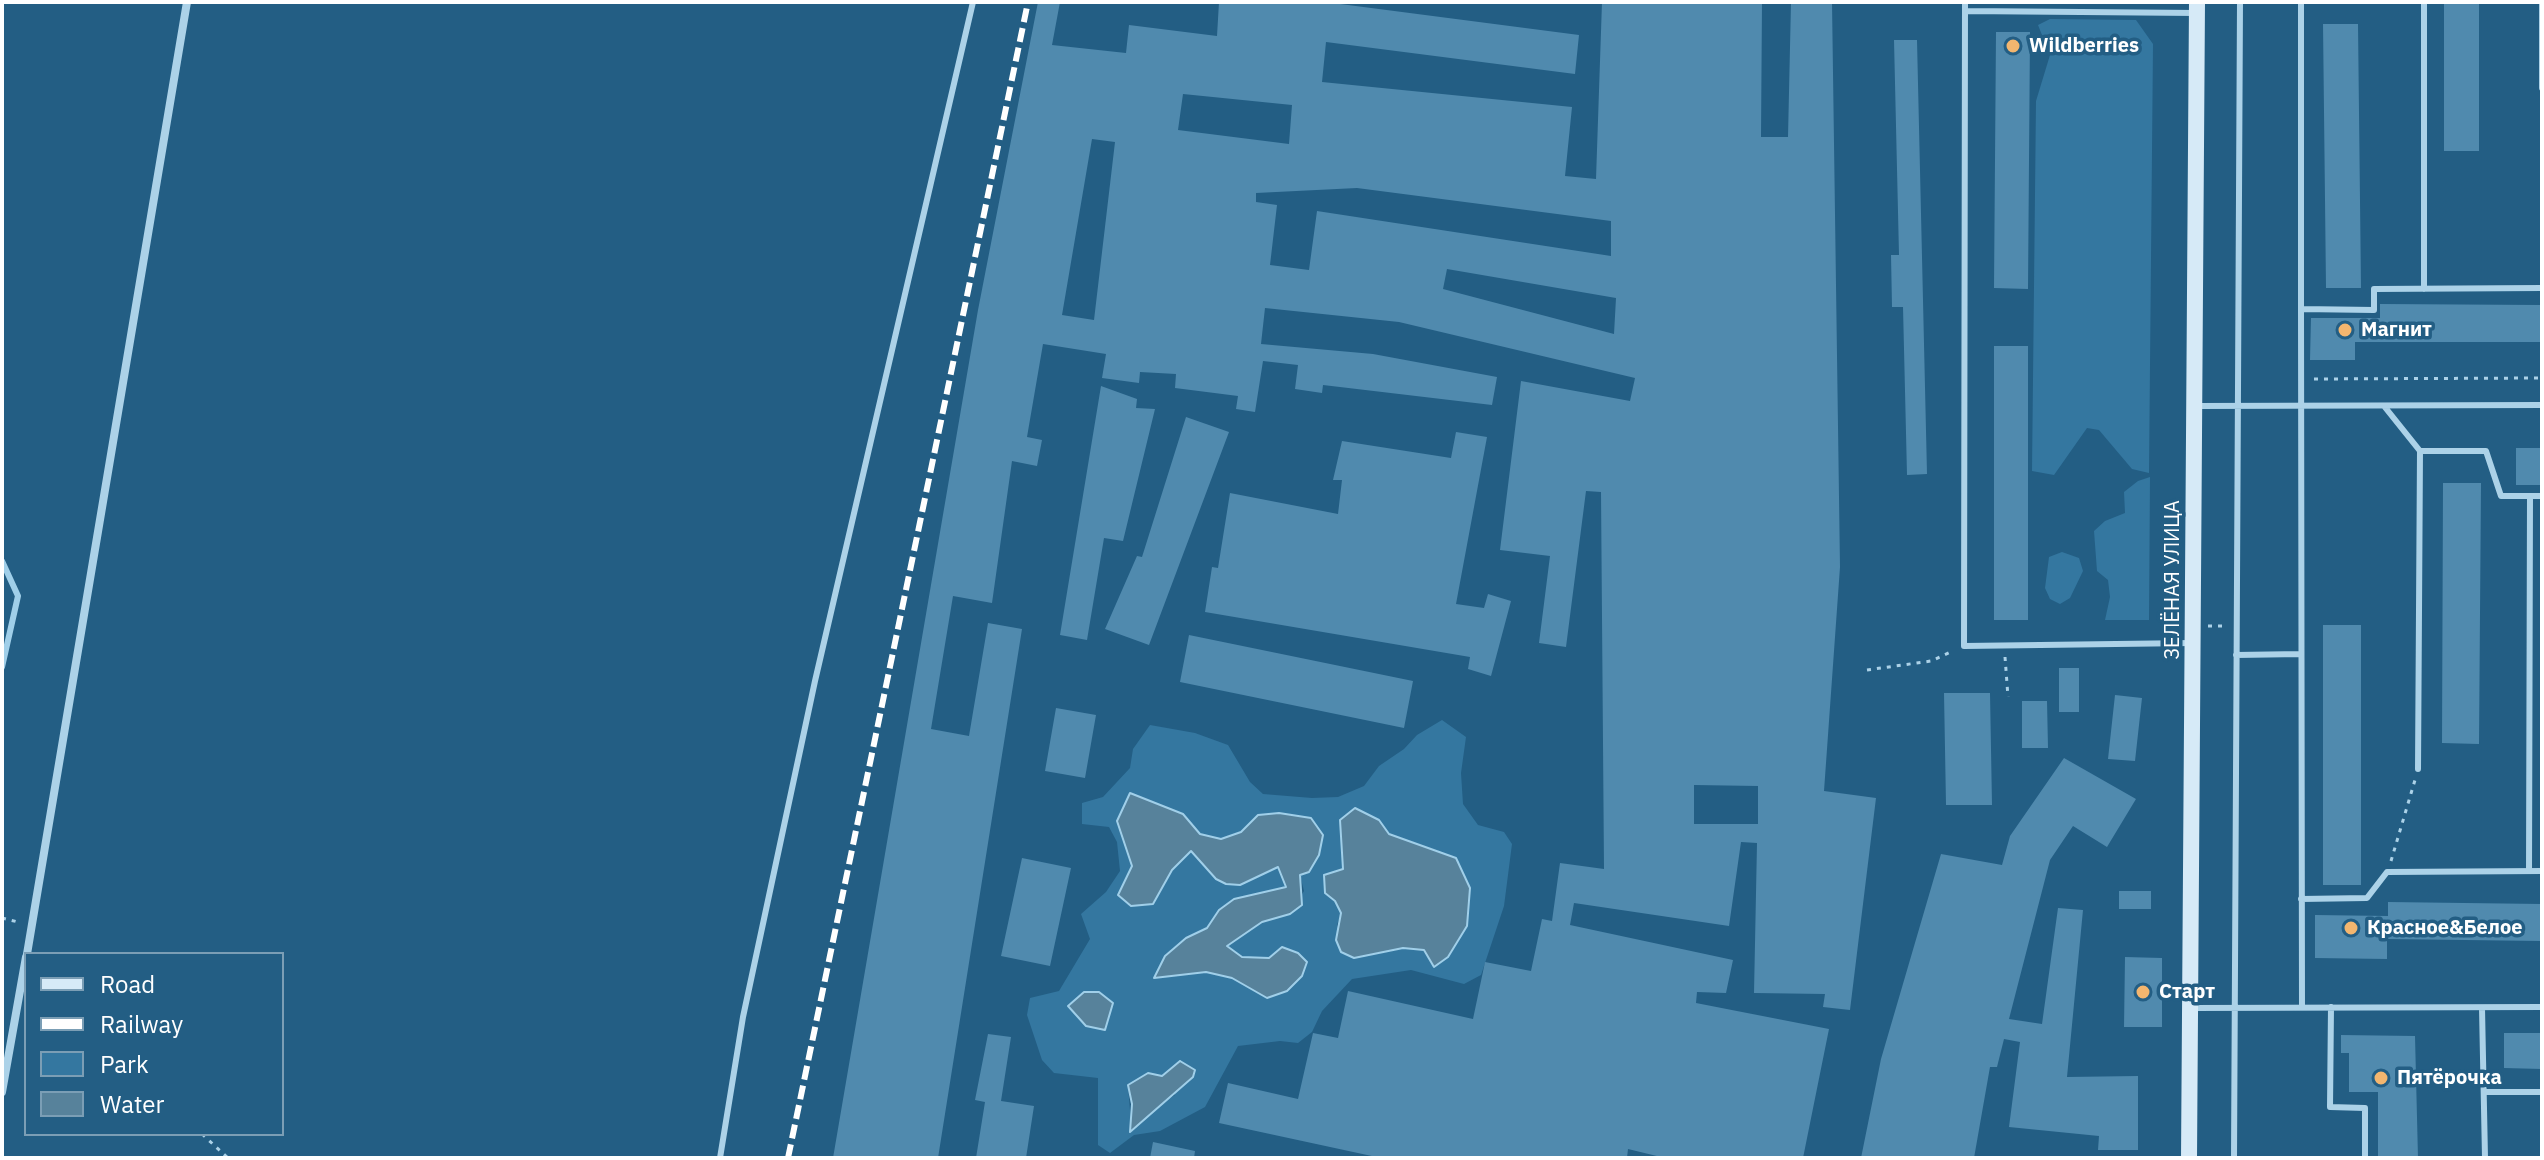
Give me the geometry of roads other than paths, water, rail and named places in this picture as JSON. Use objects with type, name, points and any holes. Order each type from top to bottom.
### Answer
[{"type":"main road","name":"ЗЕЛЁНАЯ УЛИЦА","points":[[2189,1158],[2197,8]]},
{"type":"street","points":[[27,952],[187,2]]},
{"type":"street","points":[[2,1092],[24,967]]},
{"type":"lane","points":[[720,1158],[743,1017],[812,696],[973,2]]},
{"type":"lane","points":[[1965,2],[1964,646],[2192,643]]},
{"type":"lane","points":[[2234,1158],[2240,2]]},
{"type":"lane","points":[[2301,2],[2302,1007]]},
{"type":"lane","points":[[2424,2],[2424,289]]},
{"type":"lane","points":[[2542,2],[2542,88]]},
{"type":"lane","points":[[1965,11],[2197,8]]},
{"type":"lane","points":[[2301,309],[2374,310],[2374,289],[2542,288]]},
{"type":"lane","points":[[2194,406],[2542,405]]},
{"type":"lane","points":[[2384,406],[2420,451],[2418,769]]},
{"type":"lane","points":[[2420,451],[2486,451],[2501,496],[2542,496]]},
{"type":"lane","points":[[2529,871],[2530,496]]},
{"type":"lane","points":[[2236,655],[2301,654]]},
{"type":"lane","points":[[2301,899],[2367,898],[2387,872],[2542,871]]},
{"type":"lane","points":[[2331,1007],[2330,1107],[2365,1108],[2365,1158]]},
{"type":"lane","points":[[2190,1008],[2542,1007]]},
{"type":"lane","points":[[2482,1008],[2485,1158]]},
{"type":"lane","points":[[2484,1092],[2542,1092]]},
{"type":"water","points":[[1130,793],[1183,814],[1200,834],[1221,839],[1241,832],[1258,815],[1279,813],[1311,818],[1323,835],[1319,855],[1309,872],[1300,875],[1302,905],[1290,914],[1262,922],[1227,946],[1242,957],[1269,958],[1282,947],[1298,953],[1307,962],[1302,976],[1287,991],[1267,998],[1232,978],[1206,972],[1154,978],[1165,956],[1186,938],[1207,928],[1219,910],[1234,899],[1286,887],[1278,867],[1240,885],[1226,884],[1216,879],[1191,851],[1172,870],[1153,904],[1131,906],[1118,895],[1132,866],[1117,821]]},
{"type":"water","points":[[1355,808],[1379,820],[1389,834],[1456,858],[1470,888],[1467,926],[1448,957],[1434,967],[1424,950],[1403,948],[1354,958],[1341,952],[1336,940],[1341,913],[1335,901],[1325,893],[1324,875],[1343,869],[1340,820]]},
{"type":"water","points":[[1084,992],[1099,992],[1113,1003],[1105,1030],[1086,1026],[1068,1006]]},
{"type":"water","points":[[1180,1061],[1195,1070],[1193,1077],[1130,1132],[1132,1104],[1128,1085],[1148,1073],[1162,1076]]},
{"type":"waterway","points":[[2,561],[18,596],[2,667]]},
{"type":"railway","points":[[788,1158],[1028,2]]},
{"type":"place","name":"Wildberries","points":[[2013,46]]},
{"type":"place","name":"Магнит","points":[[2345,330]]},
{"type":"place","name":"Красное&Белое","points":[[2351,928]]},
{"type":"place","name":"Старт","points":[[2143,992]]},
{"type":"place","name":"Пятёрочка","points":[[2381,1078]]}]
